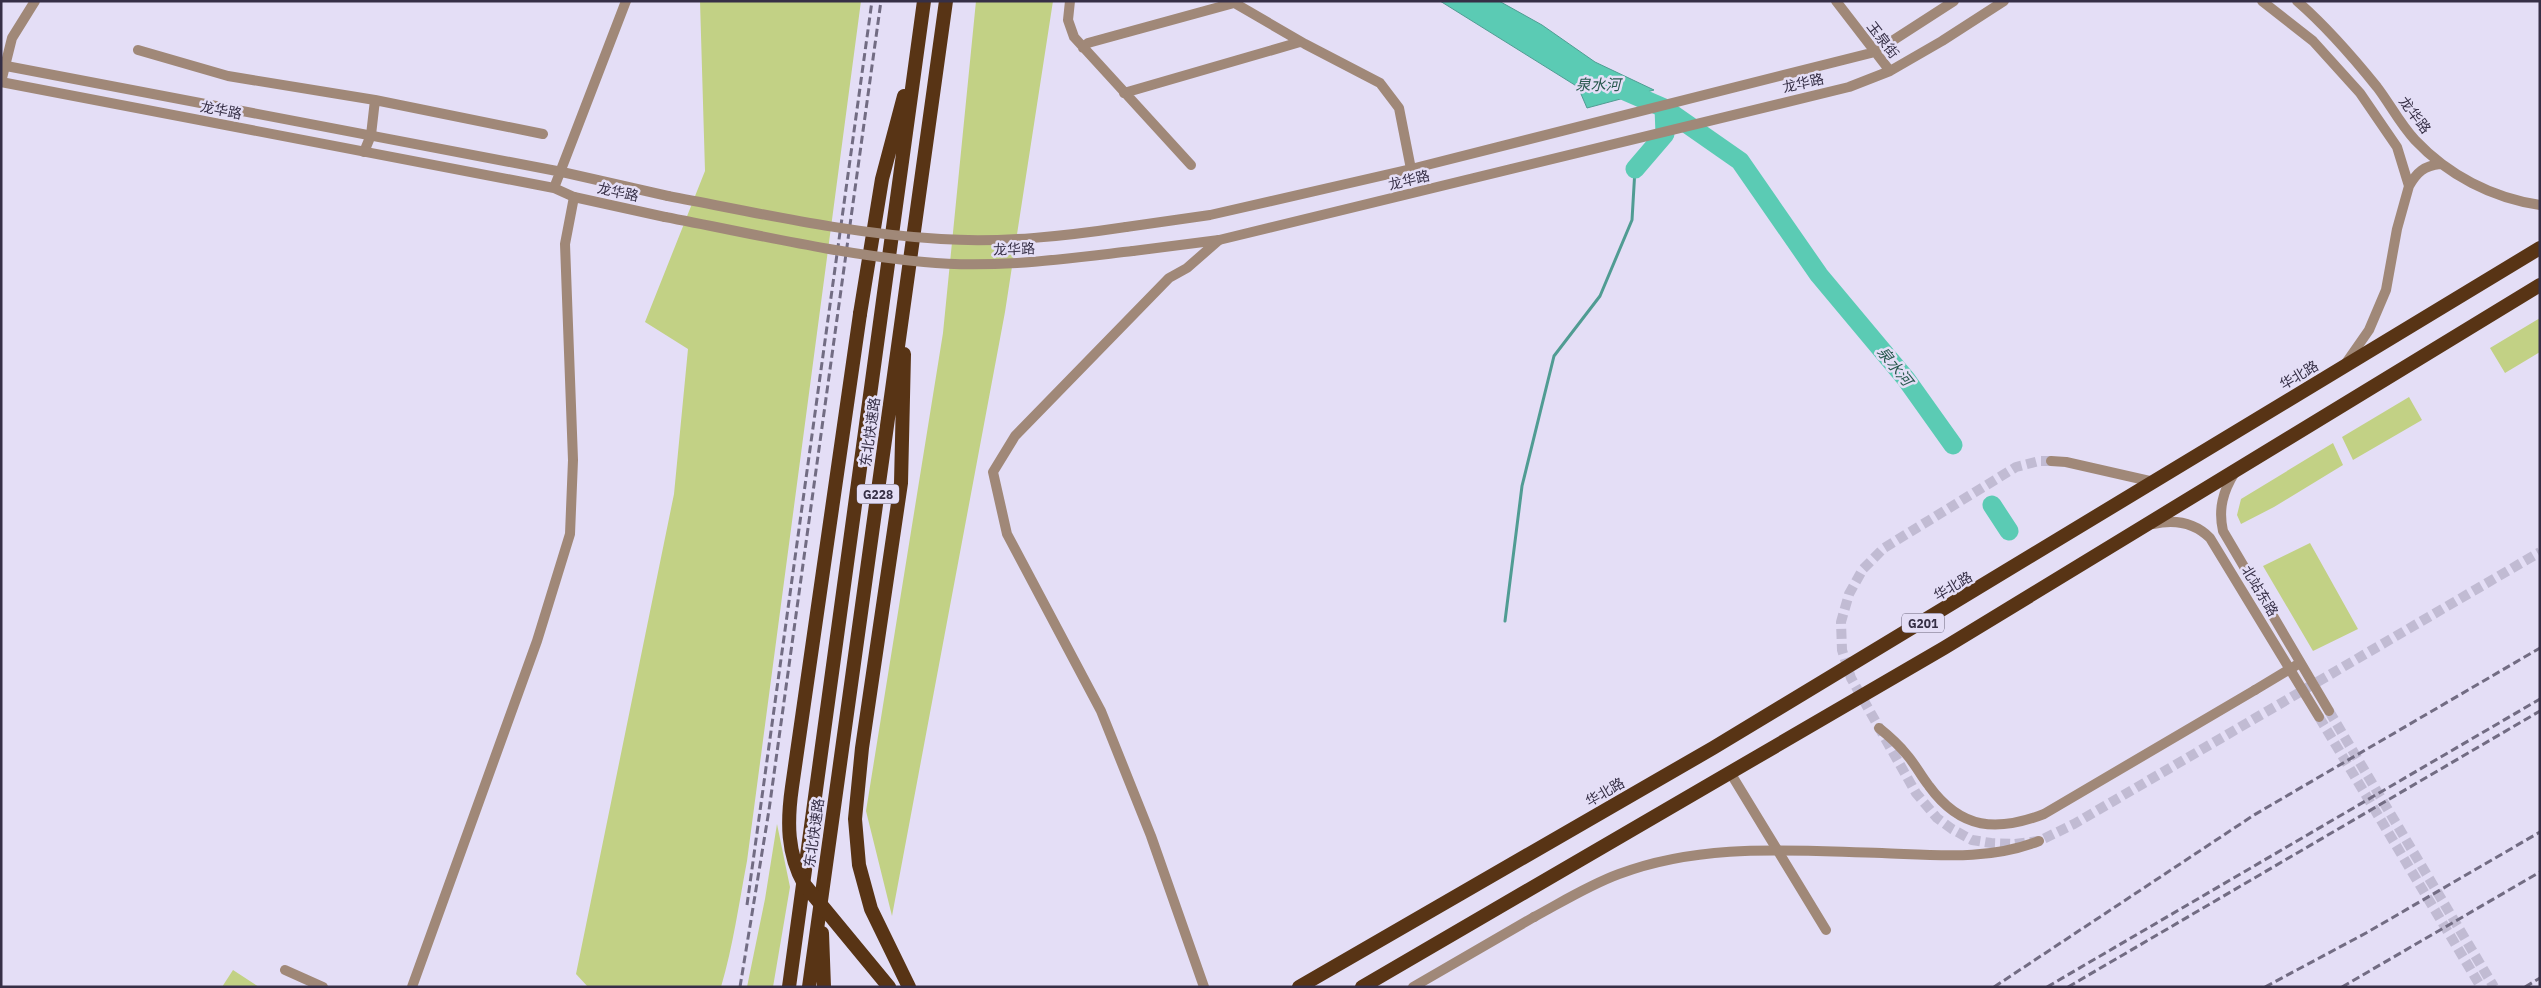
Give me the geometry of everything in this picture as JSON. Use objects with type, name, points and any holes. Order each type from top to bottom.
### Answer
[{"type":"highway","name":"东北快速路","points":[[789,987],[924,1]]},
{"type":"highway","name":"东北快速路","points":[[809,987],[946,1]]},
{"type":"highway","points":[[888,987],[804,884],[792,857],[788,826],[793,777],[860,314],[882,179],[917,49]]},
{"type":"highway","name":"华北路","points":[[1299,987],[1722,743],[2540,248]]},
{"type":"highway","name":"G201","points":[[1362,987],[1730,774],[2147,525],[2540,285]]},
{"type":"highway","points":[[904,306],[904,411],[901,483],[862,748],[855,819],[859,865],[864,889],[878,929],[909,987]]},
{"type":"highway","points":[[820,906],[824,987]]},
{"type":"street","points":[[1,82],[12,38],[35,1]]},
{"type":"street","points":[[554,188],[562,172],[626,1]]},
{"type":"street","points":[[1070,1],[1068,20],[1074,37],[1191,165]]},
{"type":"street","name":"玉泉街","points":[[1836,1],[1890,71]]},
{"type":"street","name":"龙华路","points":[[4,65],[562,172],[668,196],[865,232],[943,240],[1043,237],[1210,216],[1411,169],[1875,52],[1954,1]]},
{"type":"street","name":"龙华路","points":[[1,82],[554,188],[574,197],[665,217],[857,253],[925,262],[1035,263],[1219,240],[1849,87],[1890,71],[1942,41],[2004,1]]},
{"type":"street","points":[[2262,1],[2313,41],[2360,93],[2397,148],[2410,186]]},
{"type":"street","name":"龙华路","points":[[2297,1],[2326,27],[2378,88],[2414,139],[2440,164],[2486,191],[2515,201],[2540,205]]},
{"type":"street","points":[[1083,48],[1088,43],[1232,2],[1300,42],[1380,83],[1399,108],[1411,169]]},
{"type":"street","points":[[1124,93],[1300,42]]},
{"type":"street","points":[[138,50],[228,76],[375,100],[543,134]]},
{"type":"street","points":[[364,152],[371,135],[375,100]]},
{"type":"street","points":[[2343,367],[2369,330],[2386,290],[2397,229],[2410,186],[2416,174],[2427,166],[2440,164]]},
{"type":"street","points":[[412,987],[537,641],[570,534],[573,460],[565,244],[574,197]]},
{"type":"street","points":[[1204,987],[1151,836],[1101,711],[1007,534],[993,472],[1015,436],[1168,278],[1187,268],[1219,240]]},
{"type":"street","points":[[2051,461],[2066,462],[2154,482]]},
{"type":"street","name":"北站东路","points":[[2236,471],[2223,496],[2221,521],[2223,531],[2329,711]]},
{"type":"street","name":"北站东路","points":[[2147,525],[2176,521],[2202,530],[2210,538],[2319,717]]},
{"type":"street","points":[[1879,728],[1908,755],[1929,786],[1954,813],[1982,825],[2000,826],[2015,824],[2044,814],[2300,663]]},
{"type":"street","points":[[1730,774],[1826,930]]},
{"type":"street","points":[[1413,987],[1575,894],[1618,874],[1693,854],[1760,850],[1975,856],[2018,849],[2039,841]]},
{"type":"street","points":[[285,970],[323,987]]},
{"type":"shaded area","points":[[700,1],[861,1],[747,861],[721,987],[588,987],[576,974],[674,494],[688,349],[645,322],[705,171]]},
{"type":"shaded area","points":[[976,1],[1053,1],[1005,312],[892,916],[866,811],[943,333]]},
{"type":"shaded area","points":[[2540,318],[2540,352],[2505,373],[2490,348]]},
{"type":"shaded area","points":[[2409,397],[2422,420],[2353,460],[2342,437]]},
{"type":"shaded area","points":[[2333,443],[2343,465],[2274,507],[2241,524],[2237,515],[2241,499]]},
{"type":"shaded area","points":[[2310,543],[2358,629],[2313,651],[2263,566]]},
{"type":"shaded area","points":[[777,824],[790,887],[773,987],[747,987],[765,899]]},
{"type":"shaded area","points":[[233,970],[259,987],[222,987]]},
{"type":"water","name":"泉水河","points":[[1440,1],[1499,1],[1542,25],[1595,62],[1654,90],[1587,108],[1578,87]]},
{"type":"waterway","name":"泉水河","points":[[1611,85],[1664,108],[1740,161],[1819,275],[1906,379],[1953,445]]},
{"type":"waterway","points":[[1635,169],[1665,134],[1664,108]]},
{"type":"waterway","points":[[1505,621],[1522,486],[1554,356],[1600,296],[1632,220],[1635,169]]},
{"type":"waterway","name":"泉水河","points":[[1992,505],[2009,531]]},
{"type":"tunnel","points":[[2051,461],[2039,461],[2016,467],[1884,548],[1863,569],[1849,594],[1841,622],[1842,650],[1851,678],[1916,793],[1937,818],[1972,840],[2015,844],[2039,841],[2074,824],[2540,552]]},
{"type":"tunnel","points":[[2329,711],[2494,987]]},
{"type":"tunnel","points":[[2319,717],[2481,987]]},
{"type":"railway","points":[[747,905],[872,1]]},
{"type":"railway","points":[[740,987],[769,810],[881,1]]},
{"type":"railway","points":[[1994,987],[2254,815],[2540,648]]},
{"type":"railway","points":[[2047,987],[2540,699]]},
{"type":"railway","points":[[2068,987],[2540,711]]},
{"type":"railway","points":[[2265,987],[2366,933],[2540,832]]},
{"type":"railway","points":[[2342,987],[2540,872]]},
{"type":"railway","points":[[2525,987],[2540,978]]}]
